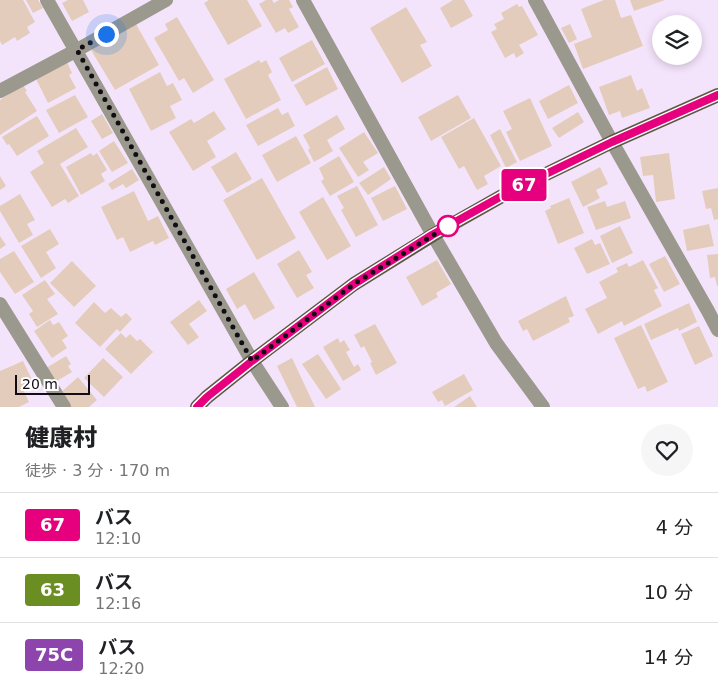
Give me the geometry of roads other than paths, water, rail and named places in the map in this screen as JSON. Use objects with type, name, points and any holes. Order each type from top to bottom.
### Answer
[{"type":"main road","points":[[197,407],[252,361],[354,284],[432,235],[509,192],[612,142],[718,95]]},
{"type":"street","points":[[47,0],[252,361],[282,407]]},
{"type":"street","points":[[0,91],[166,0]]},
{"type":"street","points":[[303,0],[432,235],[496,343],[543,407]]},
{"type":"street","points":[[534,0],[612,142],[713,310],[718,330]]},
{"type":"street","points":[[0,304],[64,407]]}]
